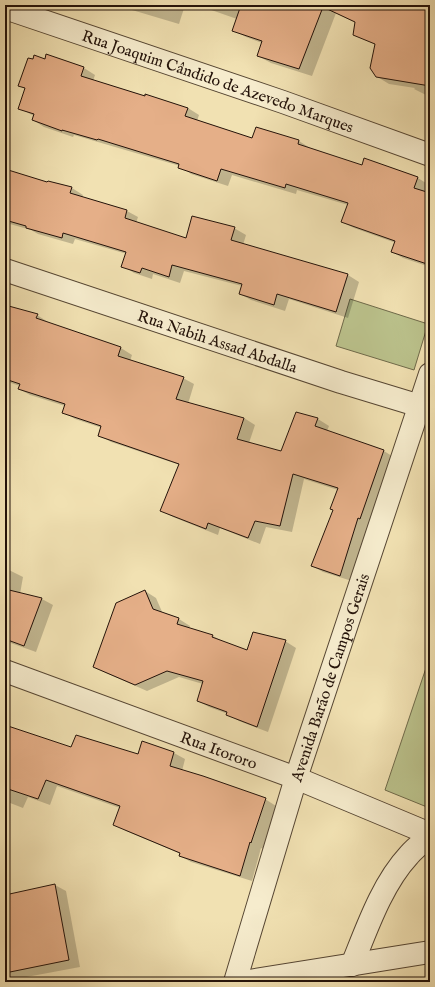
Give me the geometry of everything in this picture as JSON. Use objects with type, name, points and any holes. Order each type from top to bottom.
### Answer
[{"type":"street","name":"Rua Joaquim Cândido de Azevedo Marques","points":[[5,8],[283,102],[430,155]]},
{"type":"street","name":"Rua Nabih Assad Abdalla","points":[[5,270],[425,409]]},
{"type":"street","name":"Avenida Barão de Campos Gerais","points":[[235,982],[296,778],[425,409],[430,374]]},
{"type":"street","name":"Rua Itororo","points":[[5,671],[296,778],[430,835]]},
{"type":"street","points":[[352,965],[372,915],[389,882],[409,855],[430,835]]},
{"type":"street","points":[[243,982],[430,952]]},
{"type":"green space","points":[[350,299],[428,324],[414,370],[336,346]]},
{"type":"green space","points":[[430,656],[430,804],[427,807],[385,790]]},
{"type":"building","points":[[241,5],[430,5],[430,86],[376,77],[370,68],[375,44],[353,35],[355,22],[323,7],[299,69],[257,56],[262,41],[232,31]]},
{"type":"building","points":[[46,54],[84,67],[81,76],[188,108],[185,116],[252,138],[256,127],[299,140],[298,144],[362,165],[364,158],[418,177],[414,188],[430,193],[430,265],[391,252],[395,241],[341,222],[348,203],[286,184],[285,188],[221,169],[217,181],[178,168],[179,164],[98,139],[62,131],[32,120],[34,114],[18,109],[25,88],[18,86],[28,58],[33,59],[34,55],[45,59]]},
{"type":"building","points":[[5,169],[47,182],[72,187],[70,193],[127,210],[125,218],[186,238],[192,216],[235,227],[231,240],[348,274],[336,312],[277,294],[274,305],[239,294],[242,284],[172,265],[169,277],[142,268],[140,273],[121,267],[126,252],[63,233],[62,238],[26,228],[26,226],[5,220]]},
{"type":"building","points":[[5,305],[38,314],[36,318],[121,347],[118,356],[184,377],[176,399],[244,418],[237,439],[281,451],[296,412],[318,418],[315,426],[384,450],[360,519],[358,518],[340,576],[311,566],[333,510],[330,509],[338,488],[293,474],[280,526],[255,521],[248,538],[208,523],[206,529],[160,511],[179,464],[98,436],[101,426],[62,413],[65,404],[18,389],[20,384],[5,379]]},
{"type":"building","points":[[5,589],[42,598],[24,646],[5,639]]},
{"type":"building","points":[[145,590],[153,609],[179,618],[177,624],[213,635],[212,637],[247,650],[253,632],[286,640],[257,727],[226,715],[227,712],[197,701],[203,681],[167,671],[135,685],[93,667],[116,603]]},
{"type":"building","points":[[5,725],[71,747],[76,735],[138,754],[142,741],[174,752],[170,766],[266,798],[251,843],[250,842],[240,876],[179,856],[180,853],[113,825],[120,806],[46,780],[38,799],[5,788]]},
{"type":"building","points":[[55,884],[69,960],[5,973],[5,895]]}]
